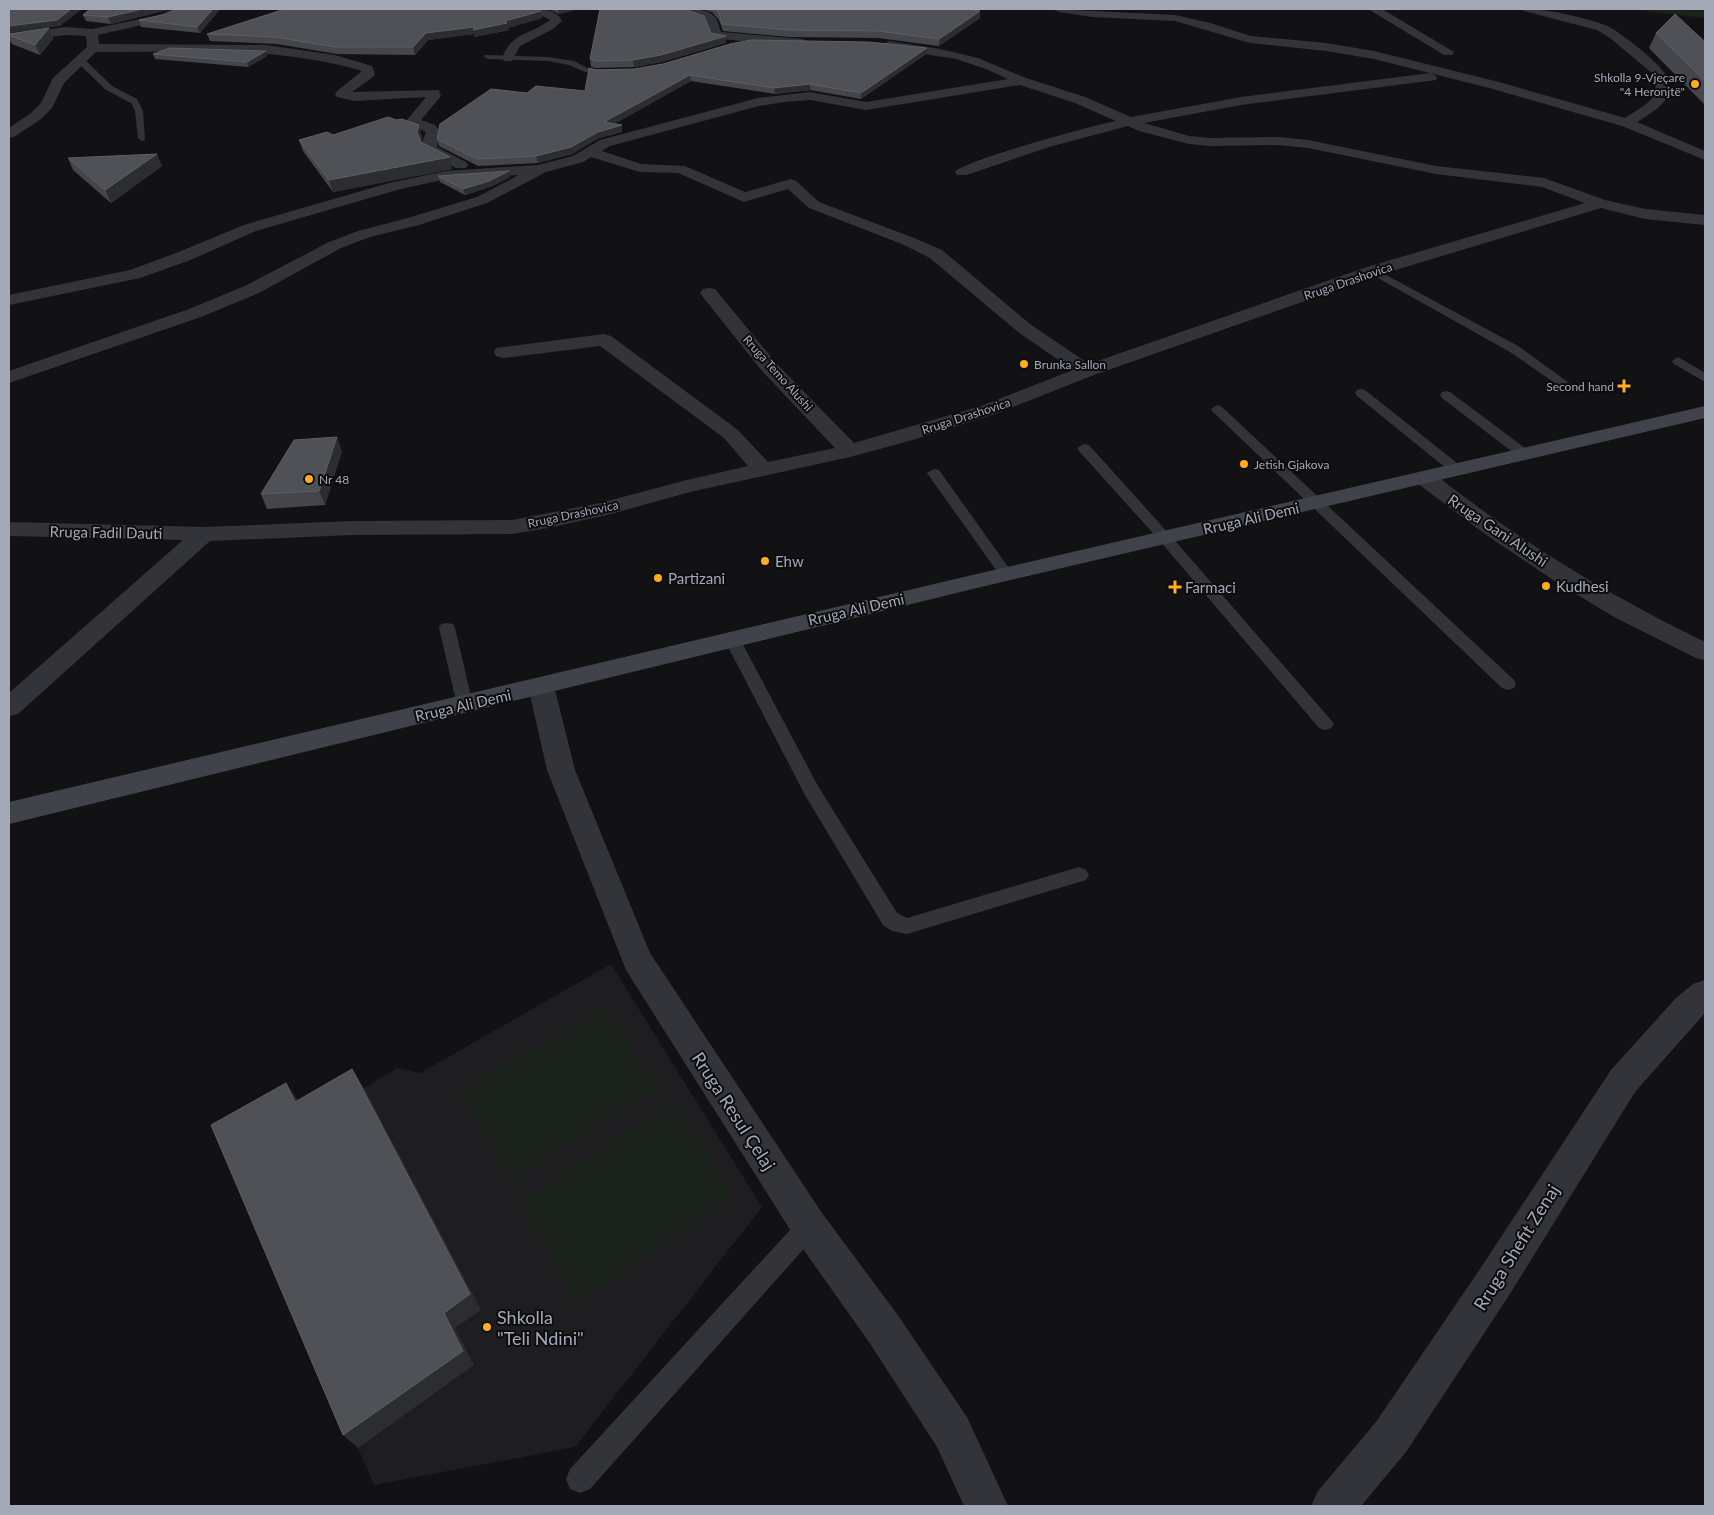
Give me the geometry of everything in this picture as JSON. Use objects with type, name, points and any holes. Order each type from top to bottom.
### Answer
[{"type":"main road","name":"Rruga Ali Demi","points":[[9,813],[1006,574],[1705,412]]},
{"type":"street","points":[[9,38],[65,31],[92,33],[143,23],[181,9]]},
{"type":"street","points":[[508,58],[515,42],[551,26],[556,21],[555,18],[536,9]]},
{"type":"street","points":[[681,9],[704,15],[711,19],[716,35],[814,44]]},
{"type":"street","points":[[1059,9],[1092,14],[1175,18],[1206,25],[1250,39],[1351,51],[1450,75],[1627,123],[1705,156]]},
{"type":"street","points":[[1374,9],[1448,52]]},
{"type":"street","points":[[1528,9],[1601,28],[1614,35],[1656,71],[1662,81],[1663,92],[1657,102],[1627,123]]},
{"type":"street","points":[[65,31],[78,18]]},
{"type":"street","points":[[92,33],[94,48]]},
{"type":"street","points":[[879,44],[953,55],[1006,72],[1021,81],[1080,100],[1128,121],[1167,135],[1189,140],[1210,142],[1278,141],[1308,144],[1444,172],[1524,180],[1544,184],[1600,203],[1646,214],[1705,220]]},
{"type":"street","points":[[9,134],[36,116],[47,105],[58,81],[94,48],[257,48],[287,51],[356,64],[368,69],[368,74],[342,94],[355,97],[434,93],[434,96],[414,120],[415,122],[433,131],[429,142],[430,149],[474,172]]},
{"type":"street","points":[[962,172],[1060,139],[1128,121],[1250,99],[1450,75]]},
{"type":"street","points":[[9,300],[134,274],[182,257],[250,228],[356,196],[446,175],[541,169],[578,159],[605,143],[629,135],[758,102],[810,96],[866,106],[1021,81]]},
{"type":"street","points":[[590,152],[640,168],[680,169],[744,197],[792,184],[814,205],[908,241],[936,254],[1024,328],[1087,372]]},
{"type":"street","points":[[9,377],[76,352],[195,313],[253,289],[335,246],[364,234],[413,222],[482,200],[541,169]]},
{"type":"street","name":"Rruga Drashovica","points":[[204,534],[352,528],[512,526],[548,521],[603,509],[687,486],[850,451],[988,410],[1087,372],[1373,271],[1600,203]]},
{"type":"street","name":"Rruga Temo Alushi","points":[[708,293],[769,367],[850,451]]},
{"type":"street","points":[[503,352],[604,340],[731,434],[762,469]]},
{"type":"street","name":"Rruga Gani Alushi","points":[[1424,478],[1446,496],[1519,546],[1606,601],[1705,652]]},
{"type":"street","name":"Rruga Fadil Dauti","points":[[9,529],[204,534]]},
{"type":"street","points":[[9,707],[204,534]]},
{"type":"street","name":"Rruga Resul Çelaj","points":[[542,686],[561,770],[637,960],[809,1226],[884,1328],[952,1432],[986,1506]]},
{"type":"street","name":"Rruga Shefit Zenaj","points":[[1333,1506],[1391,1437],[1494,1284],[1623,1081],[1688,1008],[1705,994]]},
{"type":"lane","points":[[729,46],[762,40]]},
{"type":"lane","points":[[488,57],[548,59],[571,63],[585,70],[624,72]]},
{"type":"lane","points":[[81,61],[109,88],[134,101],[139,111],[142,138]]},
{"type":"lane","points":[[1373,271],[1506,345],[1566,385]]},
{"type":"lane","points":[[1678,361],[1705,378]]},
{"type":"lane","points":[[1361,393],[1457,470]]},
{"type":"lane","points":[[1446,395],[1524,454]]},
{"type":"lane","points":[[1217,409],[1508,684]]},
{"type":"lane","points":[[1084,448],[1165,538],[1325,724]]},
{"type":"lane","points":[[934,473],[1006,574]]},
{"type":"lane","points":[[447,628],[465,705]]},
{"type":"lane","points":[[732,639],[811,790],[890,919],[899,925],[907,926],[1079,875]]},
{"type":"lane","points":[[580,1479],[809,1226]]},
{"type":"shaded area","points":[[1637,9],[1705,9],[1705,18],[1646,11]]},
{"type":"shaded area","name":"Shkolla \"Teli Ndini\"","points":[[611,964],[762,1207],[575,1447],[374,1485],[227,1143],[364,1088],[397,1068],[420,1073]]},
{"type":"shaded area","points":[[605,1008],[658,1088],[510,1180],[462,1090]]},
{"type":"shaded area","points":[[672,1104],[734,1195],[576,1303],[519,1201]]},
{"type":"building","points":[[9,9],[71,9],[57,20],[9,26]]},
{"type":"building","points":[[90,9],[143,9],[108,17],[83,15]]},
{"type":"building","points":[[177,9],[213,9],[197,27],[139,20],[166,14]]},
{"type":"building","points":[[285,9],[536,9],[541,11],[505,21],[507,23],[473,30],[475,27],[426,33],[413,47],[335,47],[275,37],[207,34]]},
{"type":"building","points":[[600,9],[684,9],[704,16],[711,33],[726,36],[661,55],[633,60],[596,61],[590,59]]},
{"type":"building","points":[[715,9],[968,9],[980,11],[939,39],[878,31],[789,30],[722,24],[719,13]]},
{"type":"building","points":[[1675,14],[1705,42],[1705,81],[1656,33]]},
{"type":"building","points":[[49,28],[35,45],[9,35],[9,34]]},
{"type":"building","points":[[751,40],[869,42],[927,48],[861,93],[810,84],[774,88],[690,75],[604,122],[622,125],[598,132],[571,147],[536,156],[477,159],[437,139],[440,124],[491,89],[527,93],[536,86],[585,91],[589,68],[596,70],[634,69],[663,64],[730,44]]},
{"type":"building","points":[[170,48],[266,51],[247,62],[153,54]]},
{"type":"building","points":[[388,117],[396,120],[402,119],[419,125],[417,132],[421,142],[450,157],[329,180],[299,140],[327,132],[333,135]]},
{"type":"building","points":[[157,154],[105,190],[68,158]]},
{"type":"building","points":[[509,171],[489,181],[463,189],[438,176]]},
{"type":"building","points":[[337,437],[319,491],[261,494],[294,440]]},
{"type":"building","points":[[352,1069],[470,1294],[444,1313],[463,1351],[343,1435],[211,1125],[286,1083],[295,1102]]},
{"type":"place","name":"Shkolla 9-Vjeçare \"4 Heronjtë\"","points":[[1695,84]]},
{"type":"place","name":"Brunka Sallon","points":[[1024,364]]},
{"type":"place","name":"Second hand","points":[[1624,386]]},
{"type":"place","name":"Jetish Gjakova","points":[[1244,464]]},
{"type":"place","name":"Nr 48","points":[[309,479]]},
{"type":"place","name":"Ehw","points":[[765,561]]},
{"type":"place","name":"Partizani","points":[[658,578]]},
{"type":"place","name":"Kudhesi","points":[[1546,586]]},
{"type":"place","name":"Farmaci","points":[[1175,587]]},
{"type":"place","name":"Shkolla \"Teli Ndini\"","points":[[487,1327]]}]
